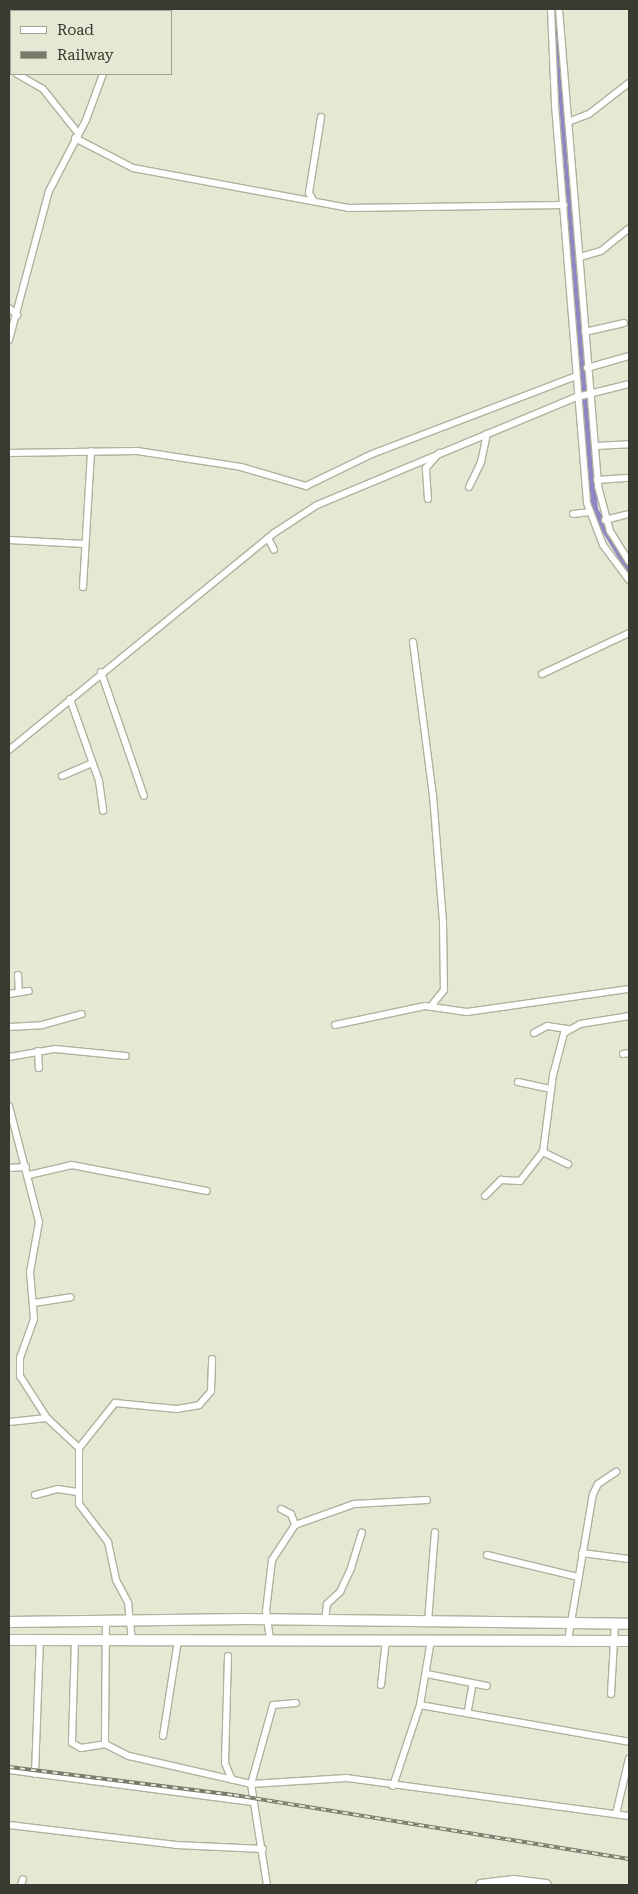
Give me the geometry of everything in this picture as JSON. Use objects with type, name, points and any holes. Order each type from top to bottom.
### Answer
[{"type":"main road","points":[[9,1622],[267,1619],[629,1624]]},
{"type":"main road","points":[[9,1640],[629,1641]]},
{"type":"main road","points":[[481,1885],[514,1881],[541,1885]]},
{"type":"street","points":[[551,9],[576,376],[590,512],[604,545],[629,580]]},
{"type":"street","points":[[560,9],[580,257],[590,331],[585,346],[596,446],[597,480],[605,520],[629,561]]},
{"type":"street","points":[[19,75],[43,89],[76,136],[133,168],[368,208],[436,203],[564,205]]},
{"type":"street","points":[[9,340],[49,191],[103,75]]},
{"type":"street","points":[[568,122],[589,114],[629,83]]},
{"type":"street","points":[[313,200],[309,193],[321,117]]},
{"type":"street","points":[[580,257],[601,251],[629,228]]},
{"type":"street","points":[[9,308],[17,314]]},
{"type":"street","points":[[590,331],[624,323]]},
{"type":"street","points":[[587,368],[629,356]]},
{"type":"street","points":[[9,453],[137,451],[240,467],[306,486],[372,454],[576,376]]},
{"type":"street","points":[[9,750],[101,672],[268,538],[317,505],[440,452],[579,397],[590,396],[629,384]]},
{"type":"street","points":[[469,487],[481,462],[487,434]]},
{"type":"street","points":[[596,446],[629,444]]},
{"type":"street","points":[[83,587],[84,544],[91,451]]},
{"type":"street","points":[[428,499],[426,468],[440,452]]},
{"type":"street","points":[[597,480],[629,478]]},
{"type":"street","points":[[573,514],[590,512]]},
{"type":"street","points":[[605,520],[629,514]]},
{"type":"street","points":[[268,538],[274,550]]},
{"type":"street","points":[[9,540],[84,544]]},
{"type":"street","points":[[542,674],[629,634]]},
{"type":"street","points":[[412,642],[433,795],[443,922],[444,990],[431,1006]]},
{"type":"street","points":[[101,672],[144,796]]},
{"type":"street","points":[[70,699],[92,763],[103,811]]},
{"type":"street","points":[[62,776],[92,763]]},
{"type":"street","points":[[18,975],[19,992]]},
{"type":"street","points":[[335,1025],[393,1010],[431,1006],[467,1012],[629,989]]},
{"type":"street","points":[[9,994],[29,991]]},
{"type":"street","points":[[9,1027],[42,1026],[82,1014]]},
{"type":"street","points":[[534,1033],[547,1026],[568,1029],[629,1016]]},
{"type":"street","points":[[485,1196],[501,1180],[520,1181],[543,1152],[560,1039],[568,1029]]},
{"type":"street","points":[[38,1051],[39,1068]]},
{"type":"street","points":[[9,1057],[38,1051],[126,1056]]},
{"type":"street","points":[[518,1082],[551,1089]]},
{"type":"street","points":[[9,1106],[11,1126],[29,1175],[38,1222],[30,1272],[34,1302],[20,1376],[47,1418],[79,1448]]},
{"type":"street","points":[[543,1152],[568,1164]]},
{"type":"street","points":[[29,1175],[72,1165],[207,1191]]},
{"type":"street","points":[[9,1168],[26,1167]]},
{"type":"street","points":[[34,1302],[70,1297]]},
{"type":"street","points":[[132,1640],[132,1620],[108,1542],[84,1511],[78,1492],[79,1448],[115,1403],[177,1409],[199,1405],[211,1391],[212,1359]]},
{"type":"street","points":[[9,1422],[47,1418]]},
{"type":"street","points":[[568,1640],[594,1489],[616,1472]]},
{"type":"street","points":[[35,1495],[57,1489],[78,1492]]},
{"type":"street","points":[[270,1639],[267,1619],[274,1552],[295,1525],[354,1504],[427,1500]]},
{"type":"street","points":[[281,1509],[291,1514],[295,1525]]},
{"type":"street","points":[[428,1622],[435,1532]]},
{"type":"street","points":[[325,1620],[327,1604],[340,1592],[352,1568],[362,1533]]},
{"type":"street","points":[[582,1553],[629,1559]]},
{"type":"street","points":[[487,1555],[578,1577]]},
{"type":"street","points":[[105,1744],[106,1620]]},
{"type":"street","points":[[611,1694],[615,1624]]},
{"type":"street","points":[[35,1774],[40,1640]]},
{"type":"street","points":[[75,1640],[72,1742],[81,1748],[105,1744],[129,1756],[251,1784],[276,1786],[324,1777],[629,1816]]},
{"type":"street","points":[[162,1736],[178,1640]]},
{"type":"street","points":[[382,1685],[386,1640]]},
{"type":"street","points":[[393,1786],[420,1705],[427,1674],[431,1640]]},
{"type":"street","points":[[228,1656],[224,1763],[232,1780]]},
{"type":"street","points":[[427,1674],[487,1686]]},
{"type":"street","points":[[468,1710],[473,1683]]},
{"type":"street","points":[[267,1885],[263,1849],[252,1802],[251,1784],[273,1705],[296,1703]]},
{"type":"street","points":[[420,1705],[468,1710],[629,1742]]},
{"type":"street","points":[[616,1814],[629,1758]]},
{"type":"street","points":[[9,1770],[252,1802]]},
{"type":"street","points":[[9,1825],[176,1845],[263,1849]]},
{"type":"waterway","points":[[556,9],[594,510],[629,568]]},
{"type":"railway","points":[[9,1767],[234,1795],[629,1859]]}]
